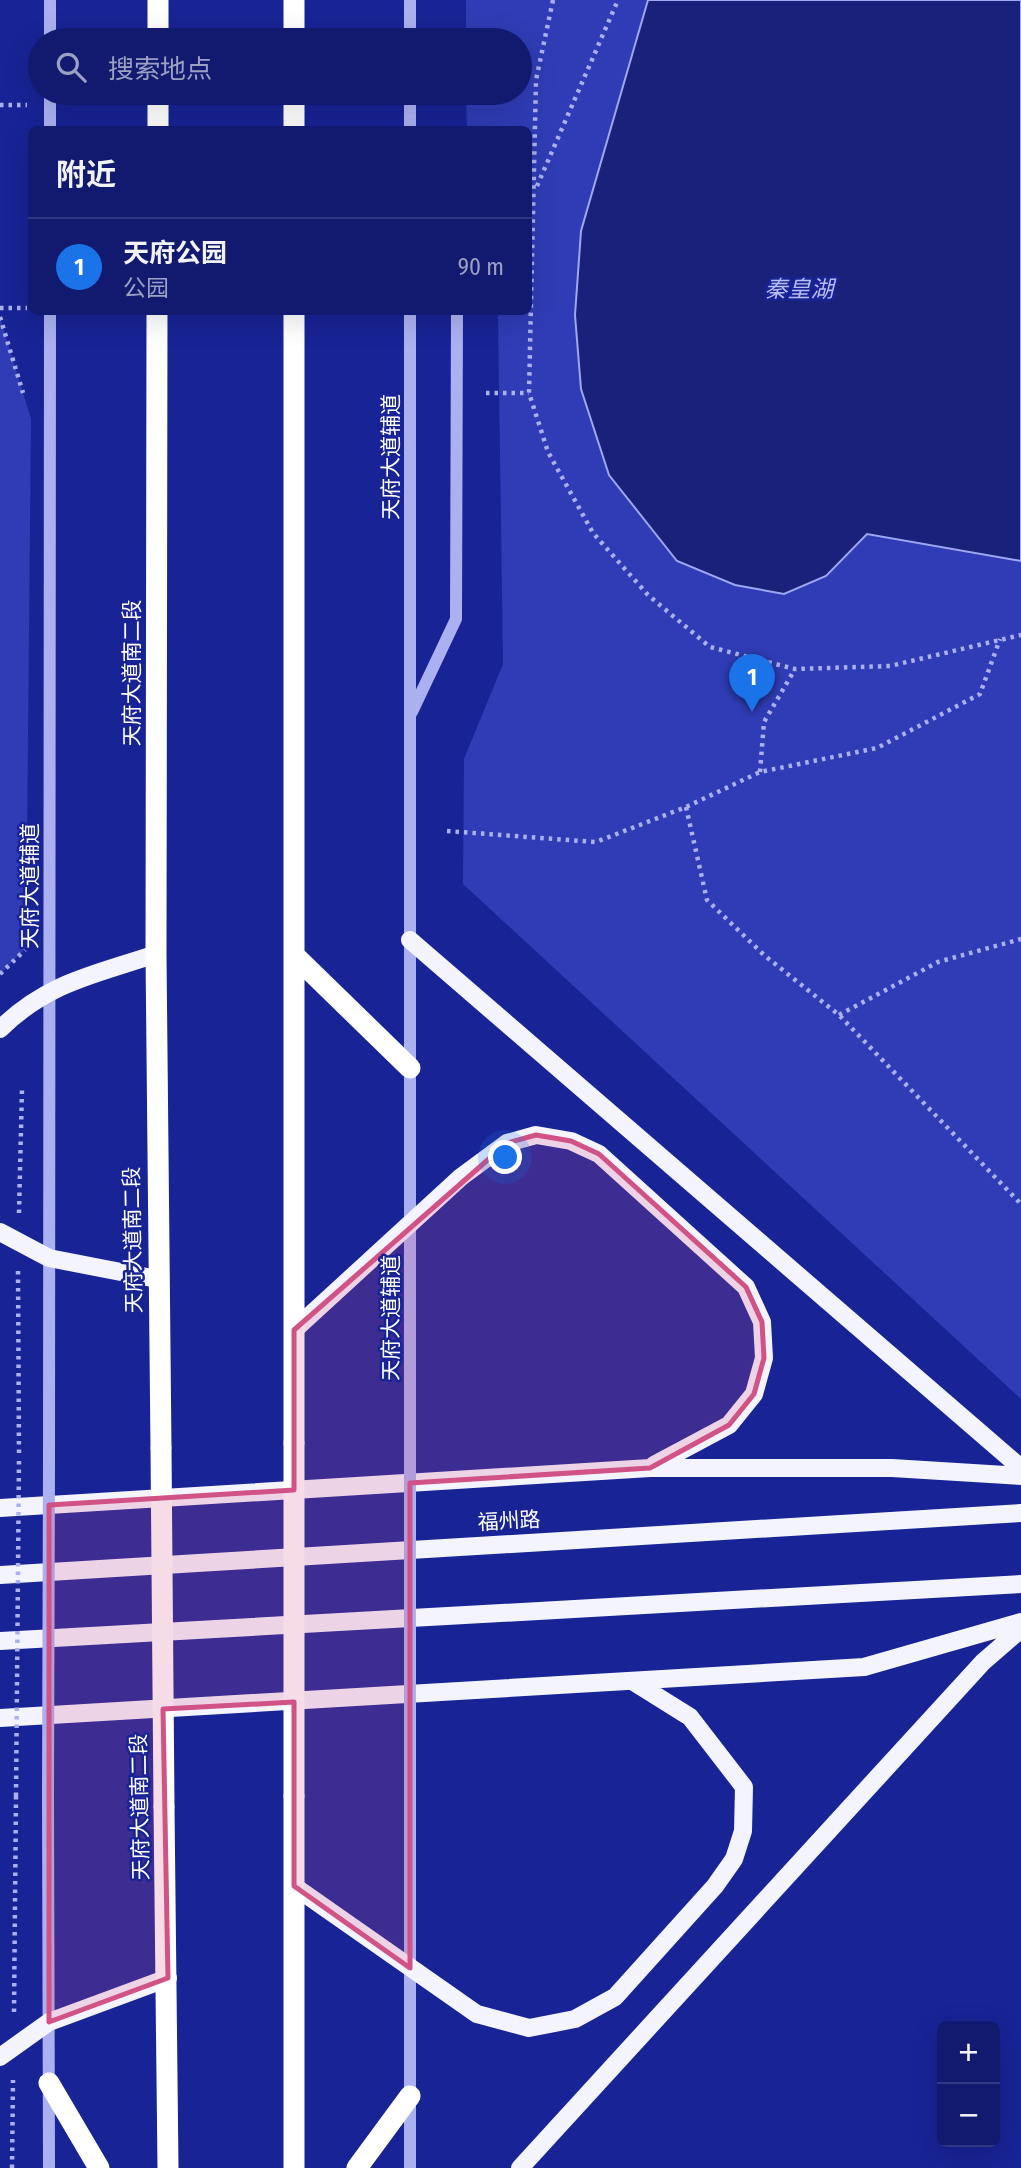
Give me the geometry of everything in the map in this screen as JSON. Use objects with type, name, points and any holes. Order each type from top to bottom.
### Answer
[{"type":"highway","points":[[158,0],[158,28]]},
{"type":"highway","points":[[294,0],[294,28]]},
{"type":"highway","points":[[158,105],[158,126]]},
{"type":"highway","points":[[294,105],[294,126]]},
{"type":"highway","name":"天府大道南二段","points":[[157,315],[157,1279],[168,1978],[168,2168]]},
{"type":"highway","points":[[294,315],[294,2168]]},
{"type":"highway","points":[[294,955],[410,1068]]},
{"type":"highway","points":[[49,2083],[99,2168]]},
{"type":"highway","points":[[357,2168],[410,2096]]},
{"type":"main road","points":[[410,940],[1021,1468]]},
{"type":"main road","points":[[0,1029],[23,1006],[50,990],[156,954]]},
{"type":"main road","points":[[294,1330],[461,1177],[507,1143],[536,1135],[571,1140],[598,1154],[746,1287],[762,1322],[764,1358],[754,1394],[729,1425],[650,1468]]},
{"type":"main road","points":[[0,1232],[50,1258],[157,1279]]},
{"type":"main road","points":[[0,1508],[650,1468],[892,1468],[1021,1476]]},
{"type":"main road","name":"福州路","points":[[0,1575],[1021,1513]]},
{"type":"main road","points":[[0,1641],[1021,1584]]},
{"type":"main road","points":[[0,1718],[864,1667],[1021,1622]]},
{"type":"main road","points":[[520,2168],[984,1662],[1021,1629]]},
{"type":"main road","points":[[294,1886],[477,2014],[529,2028],[575,2019],[615,1997],[715,1886],[734,1859],[743,1832],[744,1787],[690,1717],[634,1682]]},
{"type":"main road","points":[[7,2052],[49,2022],[168,1978]]},
{"type":"street","points":[[50,0],[50,28]]},
{"type":"street","points":[[410,0],[410,28]]},
{"type":"street","points":[[50,105],[50,126]]},
{"type":"street","points":[[410,105],[410,126]]},
{"type":"street","name":"天府大道辅道","points":[[49,2168],[50,315]]},
{"type":"street","name":"天府大道辅道","points":[[410,315],[410,2168]]},
{"type":"street","points":[[410,716],[456,619],[457,315]]},
{"type":"path","points":[[532,277],[536,80],[553,0]]},
{"type":"path","points":[[535,190],[618,0]]},
{"type":"path","points":[[0,105],[34,105]]},
{"type":"path","points":[[0,308],[28,308]]},
{"type":"path","points":[[531,315],[528,393],[548,452],[593,533],[648,595],[710,647],[795,669],[890,666],[1021,635]]},
{"type":"path","points":[[486,393],[528,393]]},
{"type":"path","points":[[447,831],[596,842],[686,807],[760,772],[877,748],[980,694],[1000,638]]},
{"type":"path","points":[[760,772],[764,722],[795,669]]},
{"type":"path","points":[[686,807],[707,900],[764,955],[839,1015],[1021,1204]]},
{"type":"path","points":[[839,1015],[939,962],[1021,939]]},
{"type":"path","points":[[23,1006],[26,948]]},
{"type":"path","points":[[12,2168],[7,2052],[16,1796],[18,1241],[22,1075]]},
{"type":"highlighted area","points":[[536,1135],[571,1141],[599,1154],[746,1287],[762,1322],[764,1358],[754,1394],[729,1425],[650,1468],[410,1483],[410,1968],[294,1886],[294,1702],[163,1709],[168,1978],[49,2022],[49,1505],[294,1490],[294,1330],[507,1143]]},
{"type":"shaded area","points":[[466,0],[1021,0],[1021,1399],[463,884],[464,759],[503,664],[498,315],[532,315],[532,126],[467,126],[466,105],[532,105],[532,28],[466,28]]},
{"type":"shaded area","points":[[0,317],[31,419],[26,948],[0,974]]},
{"type":"water","name":"秦皇湖","points":[[648,0],[1021,0],[1021,561],[867,534],[826,576],[784,594],[735,585],[677,561],[609,475],[581,389],[575,315],[581,231]]},
{"type":"place","name":"天府公园","points":[[752,712]]}]
